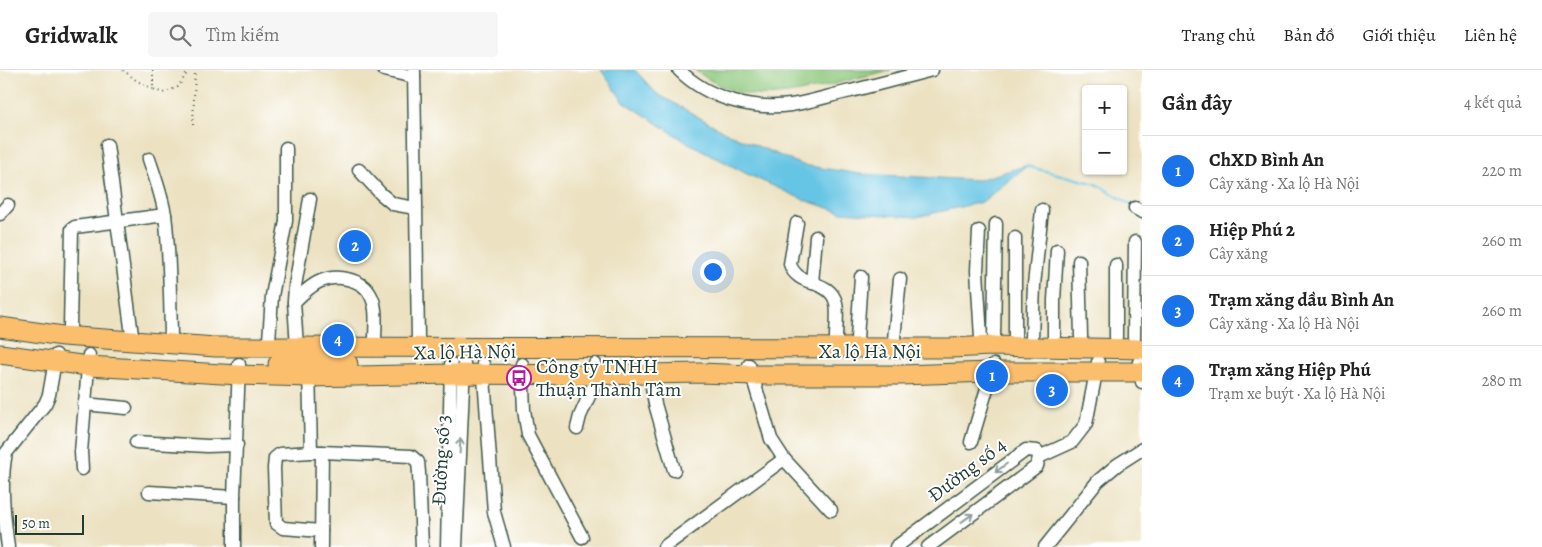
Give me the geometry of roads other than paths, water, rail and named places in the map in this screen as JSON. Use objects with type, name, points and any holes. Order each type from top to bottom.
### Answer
[{"type":"highway","name":"Xa lộ Hà Nội","points":[[0,317],[132,335],[269,341],[293,347]]},
{"type":"highway","name":"Xa lộ Hà Nội","points":[[0,327],[63,336],[216,347],[293,347],[367,343],[990,351]]},
{"type":"highway","name":"Xa lộ Hà Nội","points":[[0,354],[88,360],[180,362],[239,369],[751,370],[990,351],[1054,337],[1081,337],[1138,357]]},
{"type":"highway","name":"Xa lộ Hà Nội","points":[[418,344],[894,338],[1098,367],[1138,357]]},
{"type":"highway","name":"Xa lộ Hà Nội","points":[[1029,341],[1138,357]]},
{"type":"highway","name":"Xa lộ Hà Nội","points":[[0,345],[55,357]]},
{"type":"street","points":[[384,70],[414,74],[418,344]]},
{"type":"street","points":[[679,70],[693,82],[718,95],[744,103],[768,106],[803,102],[932,70]]},
{"type":"street","points":[[107,144],[132,335]]},
{"type":"street","points":[[269,341],[272,296],[286,221],[286,148]]},
{"type":"street","points":[[149,159],[158,184],[170,262],[171,336]]},
{"type":"street","points":[[359,170],[393,204],[415,208]]},
{"type":"street","points":[[293,347],[295,286],[310,199]]},
{"type":"street","points":[[1029,341],[1042,210]]},
{"type":"street","points":[[70,328],[72,229],[75,227],[164,215]]},
{"type":"street","points":[[797,223],[790,264],[792,270],[795,274],[826,287],[832,295],[836,304],[836,338]]},
{"type":"street","points":[[971,442],[990,351],[996,224]]},
{"type":"street","points":[[979,231],[977,270],[990,351]]},
{"type":"street","points":[[812,282],[816,237]]},
{"type":"street","points":[[1015,238],[1029,341]]},
{"type":"street","points":[[1135,242],[1138,357]]},
{"type":"street","points":[[1054,337],[1057,250]]},
{"type":"street","points":[[1079,261],[1081,337]]},
{"type":"street","points":[[1116,265],[1138,357]]},
{"type":"street","points":[[857,338],[861,277]]},
{"type":"street","points":[[294,302],[312,287],[327,278],[355,281],[370,293],[373,302],[367,343]]},
{"type":"street","points":[[894,338],[900,279]]},
{"type":"street","points":[[8,547],[1,500],[0,476],[2,461],[6,453],[45,404],[49,395],[55,357]]},
{"type":"street","points":[[82,469],[81,452],[88,360]]},
{"type":"street","points":[[1039,457],[1072,442],[1086,424],[1098,367]]},
{"type":"street","points":[[234,547],[239,369]]},
{"type":"street","name":"Đường số 3","points":[[447,547],[458,369]]},
{"type":"street","name":"Đường số 3","points":[[456,547],[458,369]]},
{"type":"street","points":[[484,369],[492,497],[500,539],[504,547]]},
{"type":"street","points":[[522,369],[528,435],[582,537]]},
{"type":"street","points":[[649,369],[655,404],[674,470]]},
{"type":"street","points":[[683,381],[699,382],[699,369]]},
{"type":"street","points":[[309,370],[322,530],[321,547]]},
{"type":"street","points":[[577,428],[580,416],[594,385],[593,370]]},
{"type":"street","points":[[751,370],[771,439],[784,459],[831,510]]},
{"type":"street","points":[[84,404],[126,408]]},
{"type":"street","points":[[136,442],[207,446],[237,445]]},
{"type":"street","points":[[1046,547],[1098,480],[1142,449]]},
{"type":"street","name":"Đường số 4","points":[[896,547],[1026,450],[1038,451],[1037,466],[928,547]]},
{"type":"street","points":[[322,530],[283,528],[276,523],[275,458],[280,454],[316,452],[411,456],[418,462],[420,473],[422,547]]},
{"type":"street","points":[[664,547],[784,459]]},
{"type":"street","points":[[149,492],[234,497]]},
{"type":"water","points":[[601,70],[635,70],[656,93],[727,133],[802,165],[861,174],[978,180],[1028,165],[982,202],[917,217],[841,212],[804,200],[747,174],[683,140],[623,101]]},
{"type":"waterway","points":[[1026,166],[1096,184],[1132,205]]},
{"type":"place","name":"Hiệp Phú 2","points":[[355,246]]},
{"type":"place","name":"Trạm xăng Hiệp Phú","points":[[338,340]]},
{"type":"place","name":"ChXD Bình An","points":[[992,376]]},
{"type":"place","name":"Công ty TNHH Thuận Thành Tâm","points":[[519,378]]},
{"type":"place","name":"Trạm xăng dầu Bình An","points":[[1052,390]]}]
